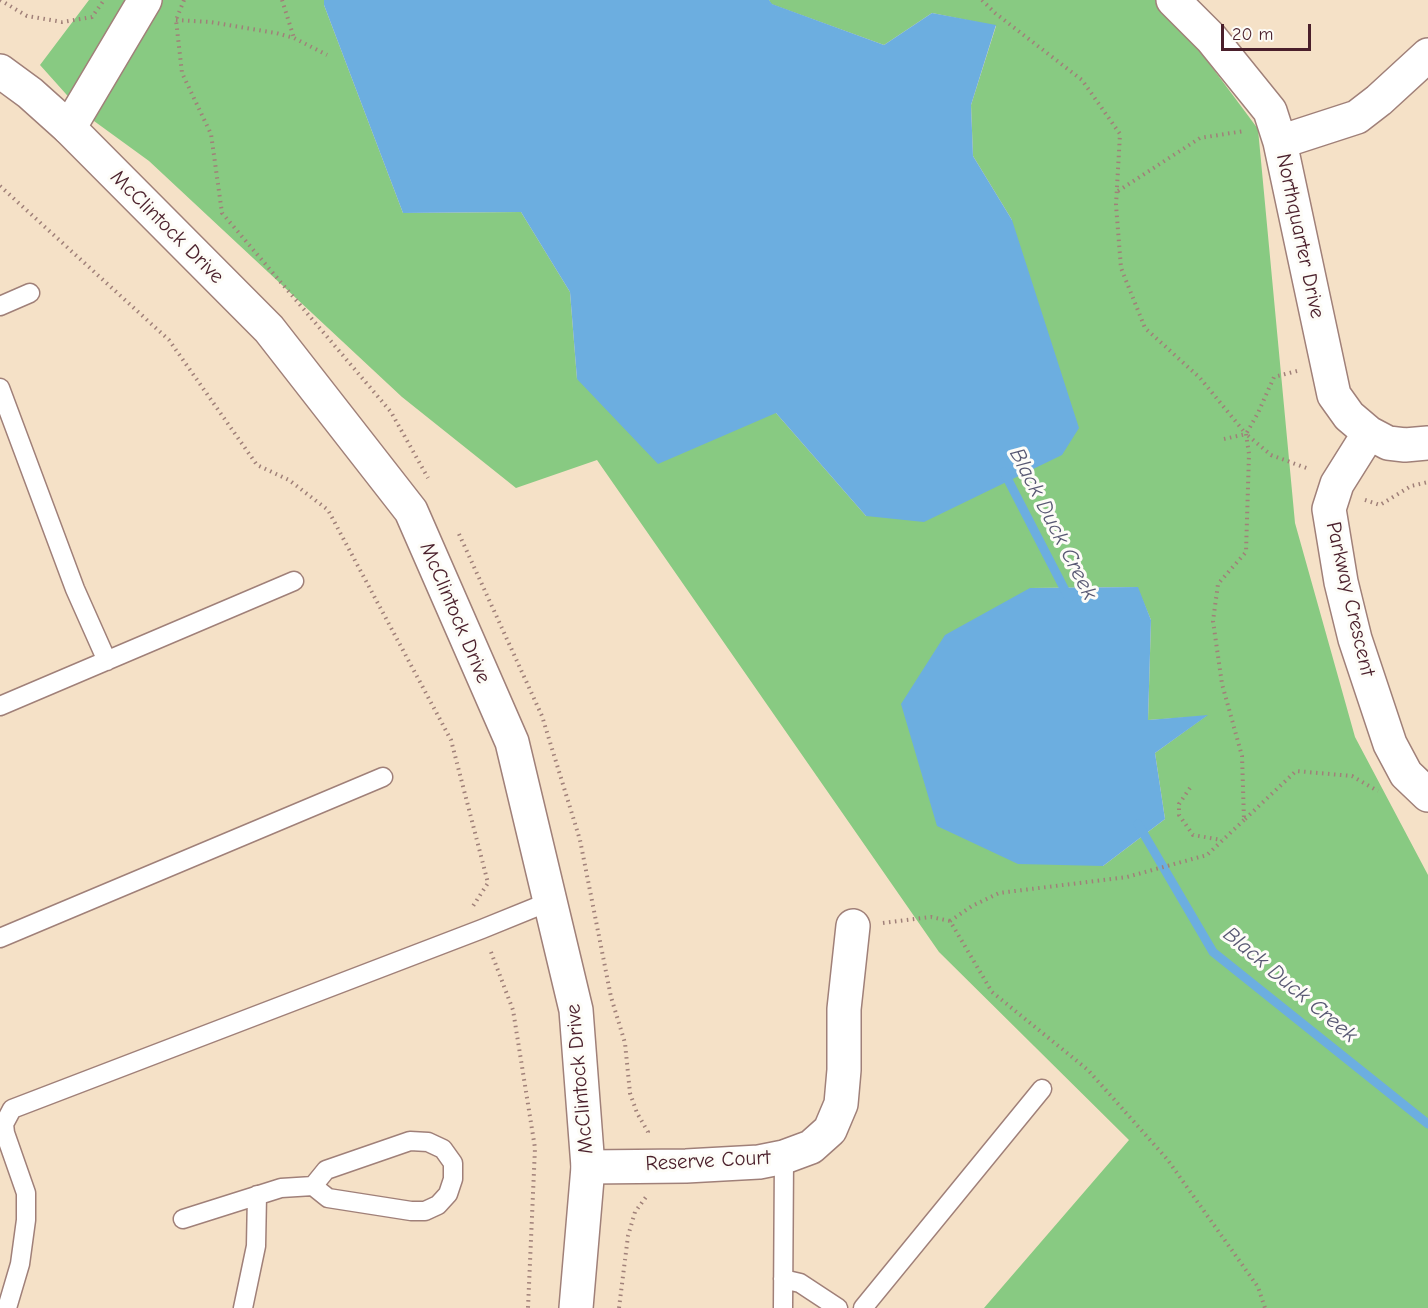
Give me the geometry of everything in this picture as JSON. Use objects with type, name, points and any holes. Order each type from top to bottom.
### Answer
[{"type":"street","name":"Northquarter Drive","points":[[1173,0],[1211,38],[1270,111],[1280,142],[1334,395],[1348,416],[1369,433],[1388,443],[1405,445],[1428,443]]},
{"type":"street","points":[[69,128],[156,7]]},
{"type":"street","points":[[1280,142],[1357,117],[1428,55]]},
{"type":"street","name":"McClintock Drive","points":[[0,70],[69,128],[269,329],[411,511],[512,742],[576,1010],[588,1167],[576,1308]]},
{"type":"street","name":"Parkway Crescent","points":[[1369,433],[1337,484],[1329,508],[1341,582],[1355,639],[1390,744],[1406,774],[1428,795]]},
{"type":"street","name":"Reserve Court","points":[[588,1167],[686,1166],[759,1162],[784,1157],[811,1147],[830,1130],[842,1104],[844,1009],[853,927]]},
{"type":"lane","points":[[0,306],[30,293]]},
{"type":"lane","points":[[0,388],[75,589],[107,661]]},
{"type":"lane","points":[[0,706],[294,581]]},
{"type":"lane","points":[[0,938],[383,777]]},
{"type":"lane","points":[[7,1308],[20,1264],[26,1220],[26,1193],[5,1133],[6,1106],[482,929],[551,901]]},
{"type":"lane","points":[[863,1308],[1042,1089]]},
{"type":"lane","points":[[183,1219],[281,1188],[313,1186],[328,1198],[411,1211],[425,1211],[438,1205],[448,1194],[453,1179],[453,1163],[443,1149],[428,1142],[410,1141],[326,1170],[313,1186]]},
{"type":"lane","points":[[783,1308],[784,1157]]},
{"type":"lane","points":[[243,1308],[256,1246],[257,1195]]},
{"type":"lane","points":[[783,1279],[800,1283],[838,1308]]},
{"type":"path","points":[[0,0],[27,16],[62,22],[92,17],[104,0]]},
{"type":"path","points":[[282,0],[294,38]]},
{"type":"path","points":[[982,0],[995,13],[1082,80],[1120,134],[1117,191],[1121,268],[1145,328],[1200,378],[1245,434],[1271,455],[1315,471]]},
{"type":"path","points":[[156,7],[176,20],[210,22],[294,38],[327,55]]},
{"type":"path","points":[[1117,191],[1200,138],[1247,131]]},
{"type":"path","points":[[0,186],[169,340],[257,465],[289,480],[328,510],[451,740],[488,883],[472,907],[513,1010],[535,1148],[528,1308]]},
{"type":"path","points":[[1244,820],[1242,756],[1222,684],[1213,621],[1218,584],[1246,552],[1249,454],[1245,434],[1258,413],[1274,377],[1327,363]]},
{"type":"path","points":[[1224,439],[1245,434]]},
{"type":"path","points":[[853,927],[931,917],[950,921],[972,906],[999,893],[1127,877],[1207,855],[1296,771],[1352,776],[1388,797]]},
{"type":"path","points":[[1190,788],[1179,804],[1179,815],[1193,835],[1222,840]]},
{"type":"path","points":[[950,921],[992,992],[1089,1070],[1167,1160],[1257,1287],[1265,1308]]},
{"type":"green space","points":[[89,0],[324,0],[403,213],[521,212],[570,292],[577,379],[776,413],[866,516],[1012,220],[973,156],[971,105],[996,26],[932,13],[884,45],[771,4],[769,0],[1162,0],[1258,129],[1295,523],[1355,737],[1428,875],[1428,1308],[984,1308],[1129,1140],[939,952],[597,460],[516,488],[402,397],[149,161],[83,113],[40,65]],"holes":[[[1137,587],[1151,620],[1148,720],[1206,716],[1155,753],[1165,819],[1103,866],[1030,588]]]},
{"type":"water","points":[[324,0],[769,0],[772,4],[884,45],[932,13],[996,25],[971,105],[973,156],[1012,220],[1079,428],[1062,455],[924,522],[866,516],[776,413],[658,464],[577,379],[570,292],[521,212],[403,213]]},
{"type":"water","points":[[1138,587],[1151,620],[1148,720],[1208,715],[1155,753],[1165,819],[1103,866],[1018,864],[937,826],[901,704],[945,635],[1030,588]]},
{"type":"waterway","name":"Black Duck Creek","points":[[1004,472],[1069,598]]},
{"type":"waterway","name":"Black Duck Creek","points":[[1138,824],[1213,952],[1428,1124]]}]
